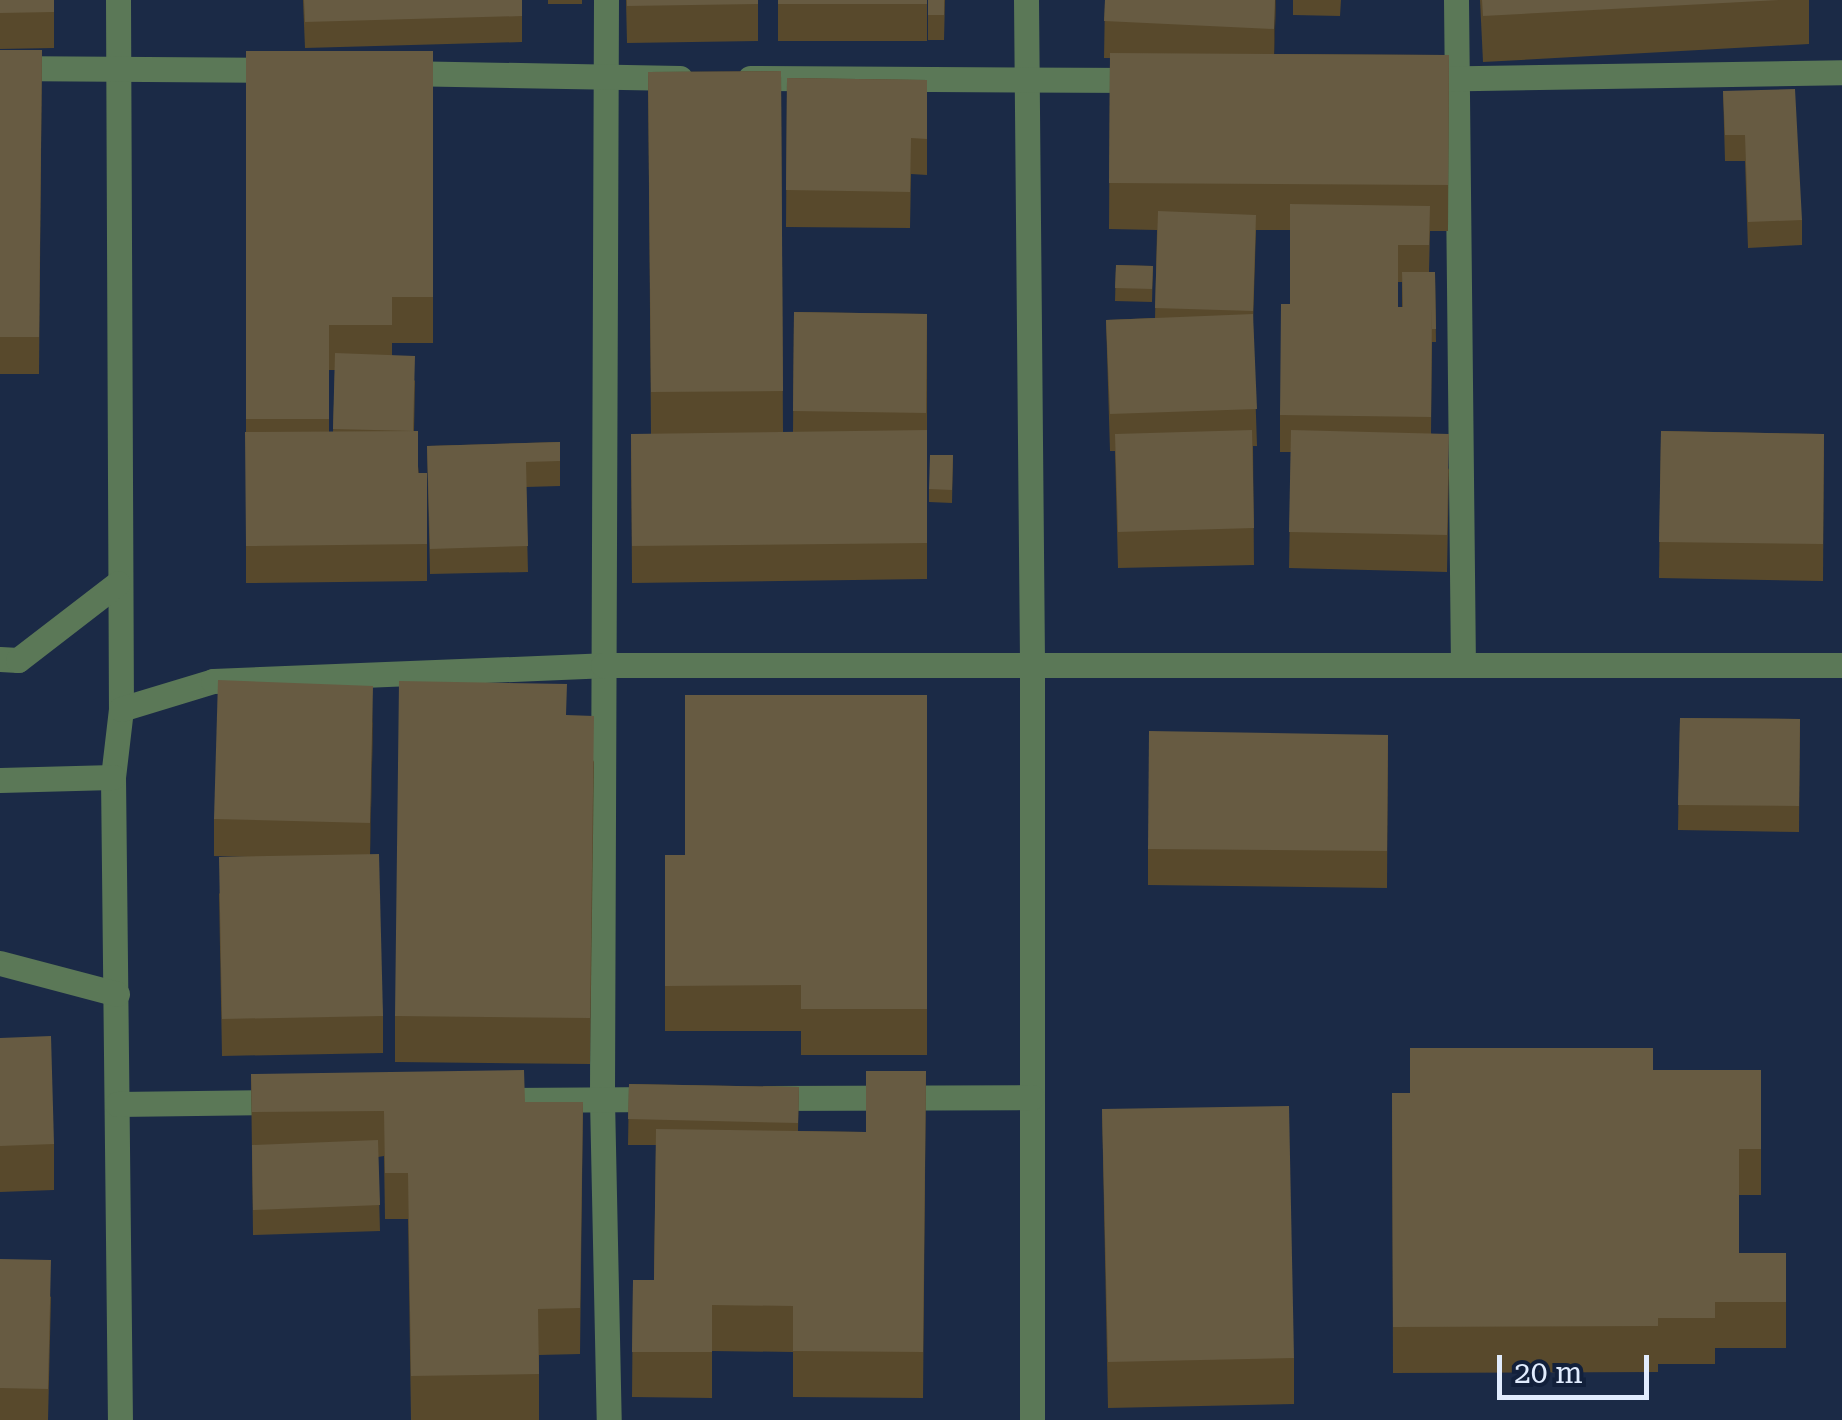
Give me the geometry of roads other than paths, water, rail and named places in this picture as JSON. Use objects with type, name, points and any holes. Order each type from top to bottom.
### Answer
[{"type":"street","points":[[118,0],[115,66],[122,710],[113,777],[120,1420]]},
{"type":"street","points":[[606,0],[602,1099],[609,1420]]},
{"type":"street","points":[[1026,0],[1032,664],[1032,1420]]},
{"type":"street","points":[[1456,0],[1460,79],[1463,664]]},
{"type":"street","points":[[0,68],[312,70]]},
{"type":"street","points":[[371,72],[1164,80]]},
{"type":"street","points":[[1381,79],[1842,72]]},
{"type":"street","points":[[0,659],[18,660],[118,584]]},
{"type":"street","points":[[122,710],[213,681],[603,666],[1842,664]]},
{"type":"street","points":[[0,780],[113,777]]},
{"type":"street","points":[[0,962],[117,994]]},
{"type":"street","points":[[739,1098],[1032,1097]]},
{"type":"street","points":[[466,1100],[680,1099]]},
{"type":"street","points":[[117,1104],[311,1102]]}]
